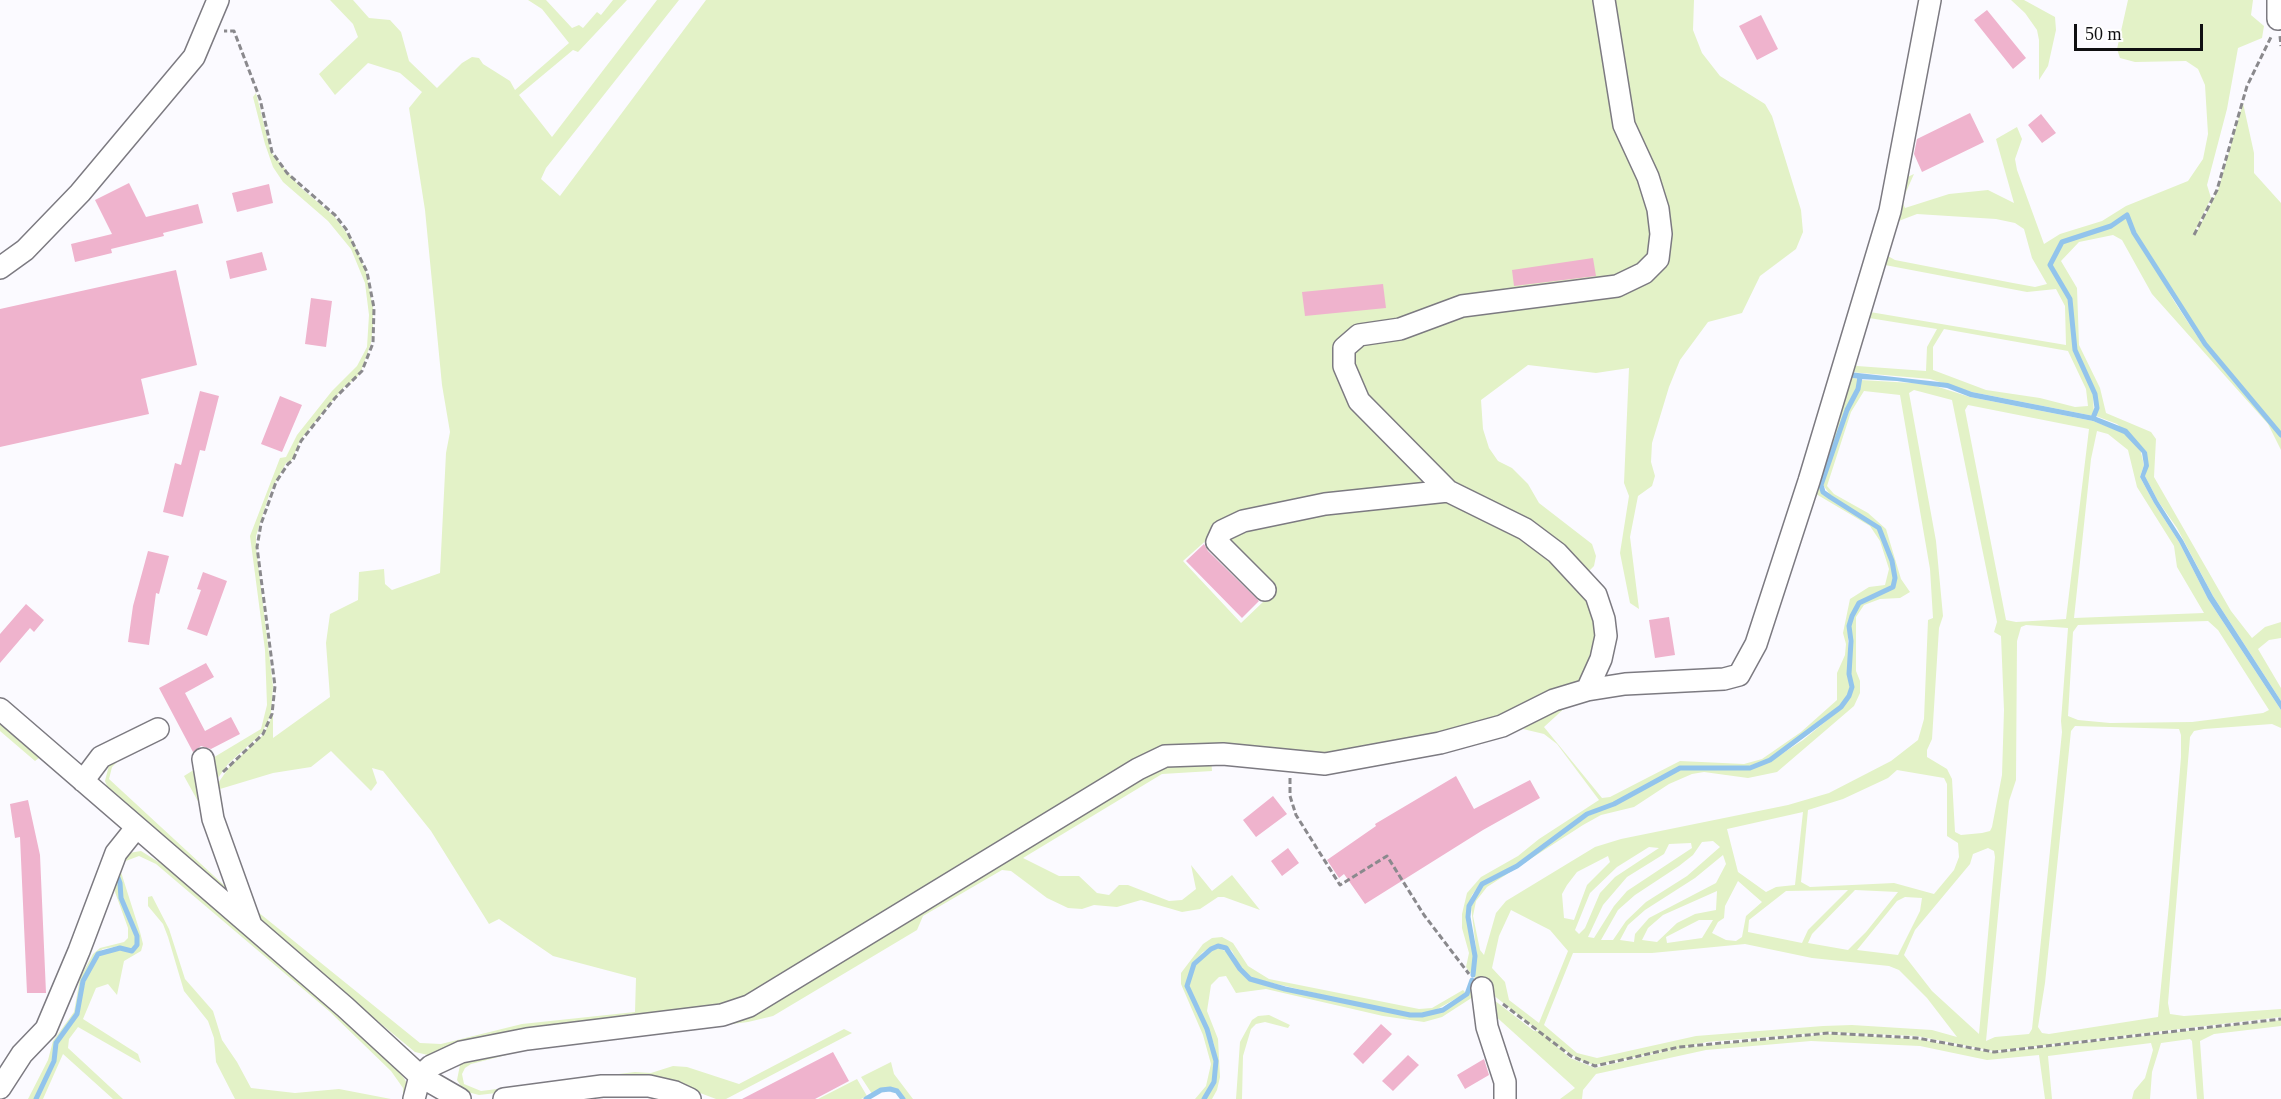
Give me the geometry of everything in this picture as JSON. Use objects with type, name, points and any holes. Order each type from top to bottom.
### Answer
[{"type":"street","points":[[0,268],[25,250],[80,193],[194,57],[218,0]]},
{"type":"street","points":[[1587,690],[1601,659],[1606,636],[1604,619],[1596,596],[1557,553],[1525,529],[1448,491],[1359,401],[1344,366],[1344,348],[1359,335],[1400,328],[1462,306],[1617,286],[1644,273],[1658,259],[1661,234],[1658,209],[1648,177],[1624,125],[1604,0]]},
{"type":"street","points":[[414,1099],[420,1076],[431,1066],[461,1052],[527,1039],[722,1015],[749,1006],[1137,769],[1165,756],[1223,754],[1325,764],[1440,743],[1502,726],[1554,700],[1587,690],[1625,684],[1724,679],[1739,675],[1748,662],[1812,470],[1890,211],[1930,0]]},
{"type":"street","points":[[1265,590],[1217,542],[1222,531],[1243,521],[1325,504],[1448,491]]},
{"type":"street","points":[[0,710],[251,926],[420,1076],[460,1099]]},
{"type":"street","points":[[83,781],[101,758],[158,729]]},
{"type":"street","points":[[202,759],[219,840],[251,926]]},
{"type":"street","points":[[0,1088],[22,1054],[46,1029],[80,951],[116,854],[136,828]]},
{"type":"street","points":[[1482,988],[1487,1027],[1505,1082],[1505,1099]]},
{"type":"street","points":[[504,1099],[602,1086],[648,1086],[675,1092],[690,1099]]},
{"type":"path","points":[[2194,235],[2217,190],[2247,86],[2278,10]]},
{"type":"path","points":[[206,32],[234,31],[260,99],[272,152],[287,172],[335,215],[346,229],[368,272],[374,308],[373,343],[362,371],[335,398],[301,441],[293,460],[276,482],[261,524],[257,547],[271,651],[274,686],[272,714],[263,734],[229,765],[209,797]]},
{"type":"path","points":[[1291,762],[1290,796],[1296,815],[1340,885],[1387,856],[1424,915],[1482,988],[1571,1056],[1595,1066],[1698,1044],[1829,1033],[1917,1038],[1994,1052],[2281,1018]]},
{"type":"green space","points":[[330,0],[353,0],[369,18],[390,20],[401,32],[409,61],[437,88],[462,63],[472,57],[479,58],[483,64],[510,81],[515,90],[569,43],[542,9],[528,0],[546,0],[572,28],[579,25],[583,28],[597,12],[601,15],[613,0],[627,0],[578,52],[573,50],[519,95],[552,137],[657,0],[679,0],[546,168],[541,179],[560,196],[706,0],[1602,0],[1658,234],[1642,271],[1358,332],[1342,367],[1443,490],[1219,529],[1183,561],[1241,623],[1263,602],[1223,532],[1446,493],[1555,555],[1602,620],[1586,686],[1502,720],[1329,760],[1182,748],[742,1003],[428,1055],[415,1052],[253,918],[236,876],[227,837],[258,912],[420,1043],[441,1044],[522,1024],[635,1012],[636,978],[553,956],[499,919],[489,924],[431,831],[383,771],[372,768],[377,783],[371,791],[331,751],[311,767],[273,773],[220,789],[227,834],[216,786],[230,766],[264,734],[273,714],[273,738],[330,697],[326,643],[330,614],[358,600],[359,572],[384,569],[385,584],[392,590],[440,573],[446,453],[450,432],[442,385],[425,210],[409,108],[422,92],[400,73],[368,63],[335,95],[319,74],[358,37],[353,24]]},
{"type":"green space","points":[[1607,0],[1694,0],[1693,30],[1702,53],[1720,76],[1765,104],[1772,116],[1801,210],[1803,232],[1796,249],[1760,276],[1742,313],[1708,322],[1680,360],[1652,443],[1651,462],[1655,476],[1652,486],[1638,496],[1630,537],[1639,609],[1630,603],[1620,553],[1629,496],[1624,483],[1629,368],[1596,373],[1528,365],[1481,400],[1483,429],[1489,448],[1498,461],[1512,468],[1528,484],[1539,503],[1592,544],[1596,556],[1594,566],[1584,576],[1470,501],[1361,399],[1347,349],[1436,317],[1617,289],[1660,260]]},
{"type":"green space","points":[[2011,0],[2024,0],[2055,17],[2056,30],[2048,66],[2039,80],[2037,30],[2025,13]]},
{"type":"green space","points":[[2128,0],[2253,0],[2251,15],[2264,26],[2262,38],[2238,48],[2227,109],[2207,185],[2211,198],[2193,235],[2218,190],[2243,103],[2254,153],[2254,173],[2281,203],[2281,433],[2205,343],[2136,233],[2127,213],[2110,225],[2061,241],[2048,265],[2069,300],[2074,351],[2093,394],[2094,416],[1972,392],[1930,379],[1850,372],[1849,377],[1858,379],[1857,388],[1846,410],[1820,485],[1822,492],[1829,498],[1878,529],[1891,562],[1894,579],[1892,586],[1859,602],[1851,615],[1848,626],[1850,687],[1848,696],[1840,706],[1801,738],[1770,759],[1749,766],[1679,767],[1614,803],[1587,813],[1516,864],[1481,883],[1472,895],[1468,906],[1467,917],[1474,956],[1472,975],[1466,967],[1469,953],[1462,928],[1462,914],[1467,893],[1481,877],[1518,856],[1539,839],[1599,800],[1557,744],[1544,734],[1523,729],[1567,700],[1568,705],[1544,727],[1602,798],[1610,797],[1680,761],[1744,764],[1762,759],[1801,732],[1837,700],[1837,673],[1845,655],[1846,644],[1843,633],[1850,599],[1869,587],[1885,585],[1889,569],[1880,541],[1870,526],[1811,491],[1903,179],[1914,174],[1902,201],[1905,208],[1949,194],[1988,190],[2014,203],[1996,139],[2017,127],[2022,139],[2015,159],[2017,170],[2044,244],[2060,234],[2102,221],[2126,206],[2188,181],[2203,159],[2208,134],[2205,85],[2198,69],[2186,61],[2135,62],[2120,58],[2117,49]],"holes":[[[1917,214],[1996,219],[2015,223],[2024,229],[2032,258],[2047,284],[2035,287],[1895,260],[1886,255],[1896,222]],[[1885,265],[2027,292],[2056,289],[2065,306],[2066,345],[1870,312]],[[1869,318],[1937,329],[1927,347],[1926,371],[1857,366],[1854,363]],[[1944,329],[2068,351],[2086,389],[2088,406],[2075,407],[2040,398],[1986,390],[1933,370],[1933,347]]]},
{"type":"green space","points":[[256,93],[271,152],[300,187],[334,216],[354,243],[366,272],[373,308],[373,327],[371,343],[361,371],[344,387],[300,440],[292,460],[286,463],[270,492],[256,536],[256,547],[273,686],[271,714],[262,733],[228,764],[213,785],[206,762],[261,729],[267,705],[265,650],[250,536],[280,458],[286,457],[297,435],[332,391],[357,366],[367,347],[369,315],[365,283],[351,249],[328,221],[283,182],[273,167],[253,97]]},
{"type":"green space","points":[[2126,217],[2174,301],[2203,345],[2281,437],[2281,450],[2268,424],[2152,294],[2122,240],[2113,235],[2079,242],[2061,261],[2077,288],[2079,345],[2100,388],[2106,413],[2151,432],[2156,439],[2154,477],[2231,611],[2252,638],[2265,627],[2281,622],[2281,638],[2269,640],[2258,649],[2281,688],[2281,701],[2213,596],[2177,528],[2158,501],[2145,476],[2147,452],[2117,424],[2096,416],[2098,408],[2096,394],[2076,350],[2072,299],[2051,265],[2063,243],[2111,227]]},
{"type":"green space","points":[[1861,380],[1929,384],[1970,397],[2093,421],[2124,433],[2140,448],[2144,465],[2140,477],[2179,542],[2208,599],[2281,710],[2281,728],[2272,724],[2204,729],[2194,731],[2190,737],[2168,1003],[2170,1014],[2184,1016],[2281,1009],[2281,1017],[1994,1051],[1917,1036],[1829,1032],[1707,1042],[1595,1065],[1584,1062],[1559,1047],[1483,987],[1474,977],[1477,956],[1471,907],[1483,885],[1517,867],[1588,816],[1615,805],[1680,770],[1750,769],[1771,761],[1803,740],[1842,708],[1851,697],[1853,616],[1860,604],[1894,588],[1897,579],[1894,561],[1880,527],[1831,496],[1823,485],[1848,411]],"holes":[[[1914,390],[1952,400],[1997,622],[1994,632],[2001,636],[2004,710],[2002,775],[1992,827],[1990,831],[1982,833],[1961,835],[1955,832],[1952,779],[1947,769],[1927,757],[1927,750],[1932,739],[1939,628],[1943,616],[1936,541],[1909,393]],[[1864,391],[1900,395],[1930,569],[1933,618],[1928,620],[1924,719],[1918,740],[1891,761],[1829,793],[1788,805],[1621,839],[1595,847],[1506,901],[1496,913],[1484,955],[1480,950],[1473,916],[1476,901],[1487,887],[1601,815],[1634,807],[1669,784],[1692,774],[1704,772],[1748,778],[1777,772],[1854,706],[1860,693],[1860,681],[1856,671],[1856,617],[1864,605],[1880,599],[1900,598],[1910,592],[1901,579],[1886,529],[1868,513],[1834,494],[1827,486],[1851,412]],[[1968,405],[2089,429],[2066,619],[2016,622],[2006,620],[1965,410]],[[2097,431],[2108,434],[2128,450],[2137,487],[2174,546],[2177,567],[2204,613],[2074,618],[2091,459]],[[2208,621],[2218,630],[2269,710],[2263,713],[2192,722],[2110,723],[2078,720],[2068,716],[2073,632],[2078,625]],[[2026,625],[2068,628],[2062,732],[2032,1029],[2029,1034],[1995,1037],[1986,1041],[2009,801],[2016,780],[2017,641],[2021,627]],[[2075,726],[2179,729],[2181,757],[2158,1017],[2049,1034],[2042,1033],[2038,1027],[2045,983],[2071,731]],[[1897,770],[1944,778],[1947,784],[1947,836],[1958,843],[1959,857],[1954,870],[1934,894],[1894,883],[1810,887],[1801,882],[1808,810],[1843,799],[1888,778]],[[1803,812],[1795,885],[1776,887],[1766,892],[1738,872],[1727,829]],[[1713,841],[1720,847],[1687,876],[1646,902],[1626,921],[1613,940],[1601,940],[1618,910],[1635,895],[1693,855],[1702,842]],[[1691,843],[1692,848],[1627,891],[1614,906],[1594,938],[1588,937],[1603,905],[1627,877],[1664,854],[1669,844]],[[1649,847],[1659,848],[1615,877],[1600,893],[1585,928],[1579,934],[1575,930],[1590,893],[1617,867]],[[1988,848],[1994,851],[1979,1034],[1932,991],[1904,955],[1915,930],[1970,864],[1973,854]],[[1723,855],[1726,864],[1716,883],[1649,918],[1635,934],[1634,942],[1620,940],[1628,925],[1645,910],[1695,878]],[[1608,856],[1610,862],[1587,885],[1574,920],[1564,918],[1562,894],[1577,872]],[[1738,881],[1762,902],[1746,916],[1742,937],[1736,941],[1726,940],[1712,933],[1718,922],[1724,918],[1725,906]],[[1848,890],[1808,930],[1802,943],[1748,932],[1749,920],[1786,891]],[[1855,890],[1898,892],[1866,932],[1848,950],[1808,943],[1812,934]],[[1717,891],[1716,910],[1695,914],[1677,923],[1657,942],[1642,940],[1648,928],[1663,915]],[[1905,897],[1922,898],[1920,911],[1898,955],[1857,950],[1897,901]],[[1511,910],[1550,930],[1568,951],[1539,1023],[1509,1000],[1505,982],[1492,968],[1499,936]],[[1699,920],[1713,920],[1702,938],[1667,943],[1666,937]],[[1745,944],[1812,958],[1889,966],[1899,970],[1927,998],[1957,1037],[1932,1030],[1852,1025],[1823,1026],[1696,1036],[1597,1058],[1577,1053],[1544,1025],[1573,953],[1652,953]]]},
{"type":"green space","points":[[0,724],[39,758],[35,761],[0,731]]},
{"type":"green space","points":[[163,734],[165,738],[118,761],[112,767],[109,779],[227,888],[200,805],[184,776],[200,766],[241,906],[107,786],[105,781],[109,765]]},
{"type":"green space","points":[[1211,759],[1212,771],[1162,774],[1023,858],[1059,876],[1079,876],[1097,893],[1109,895],[1119,885],[1128,885],[1169,901],[1182,900],[1196,889],[1191,865],[1212,891],[1232,875],[1260,910],[1224,897],[1218,897],[1200,909],[1182,912],[1141,900],[1117,907],[1094,905],[1082,909],[1068,908],[1047,898],[1011,871],[1002,870],[923,916],[917,930],[773,1016],[748,1022],[530,1049],[471,1064],[462,1074],[464,1084],[481,1091],[635,1072],[651,1073],[673,1066],[687,1067],[739,1084],[844,1029],[852,1033],[726,1099],[716,1099],[679,1085],[548,1087],[479,1095],[464,1091],[457,1080],[463,1060],[472,1057],[725,1018],[1132,779],[1169,764]]},
{"type":"green space","points":[[141,851],[165,866],[298,976],[368,1038],[404,1078],[411,1091],[411,1099],[403,1099],[403,1088],[391,1071],[329,1011],[156,864],[139,856],[123,862],[120,869],[140,932],[143,944],[141,951],[124,961],[117,995],[108,984],[96,988],[83,1019],[138,1054],[141,1063],[78,1027],[69,1039],[68,1048],[123,1099],[113,1099],[63,1054],[43,1099],[37,1099],[55,1061],[58,1043],[78,1015],[85,982],[94,962],[104,952],[119,949],[133,952],[138,946],[138,936],[122,898],[121,882],[117,870],[129,853]]},
{"type":"green space","points":[[114,871],[119,883],[120,899],[135,936],[136,945],[132,949],[119,946],[103,949],[97,953],[82,981],[76,1014],[55,1042],[52,1060],[35,1099],[28,1099],[48,1060],[53,1041],[74,1012],[80,978],[93,954],[100,948],[124,942],[128,938],[128,928],[115,892]]},
{"type":"green space","points":[[152,896],[169,929],[185,979],[213,1011],[222,1040],[251,1088],[295,1093],[339,1089],[391,1099],[235,1099],[216,1062],[214,1038],[208,1021],[184,991],[163,924],[148,906],[148,897]]},
{"type":"green space","points":[[1222,937],[1233,943],[1248,966],[1269,979],[1419,1009],[1432,1008],[1463,990],[1466,993],[1432,1012],[1410,1014],[1392,1011],[1251,978],[1241,969],[1232,951],[1227,947],[1217,945],[1203,952],[1193,963],[1185,986],[1206,1030],[1215,1061],[1213,1081],[1206,1095],[1203,1099],[1195,1099],[1206,1086],[1211,1064],[1203,1035],[1181,984],[1181,973],[1203,944],[1212,938]]},
{"type":"green space","points":[[1218,948],[1230,953],[1239,970],[1250,980],[1392,1013],[1422,1017],[1444,1011],[1469,994],[1473,982],[1473,997],[1442,1017],[1424,1022],[1383,1016],[1266,989],[1236,993],[1226,976],[1219,977],[1211,985],[1207,1011],[1218,1039],[1220,1077],[1212,1099],[1206,1099],[1215,1082],[1217,1061],[1214,1044],[1188,986],[1195,965],[1205,954]]},
{"type":"green space","points":[[1494,1000],[1534,1031],[1539,1031],[1570,1058],[1595,1068],[1680,1048],[1829,1034],[1917,1039],[1994,1053],[2281,1020],[2281,1026],[2214,1034],[2200,1041],[2204,1099],[2197,1099],[2190,1039],[2161,1043],[2152,1072],[2150,1099],[2132,1099],[2134,1091],[2145,1078],[2153,1050],[2151,1043],[2048,1056],[2052,1099],[2045,1099],[2039,1055],[1987,1060],[1920,1046],[1811,1041],[1706,1050],[1596,1074],[1583,1090],[1582,1099],[1560,1099],[1575,1088],[1492,1013],[1516,1097],[1516,1099],[1509,1099],[1490,1005]]},
{"type":"green space","points":[[1269,1015],[1290,1025],[1288,1028],[1265,1022],[1256,1024],[1251,1029],[1243,1056],[1242,1099],[1236,1099],[1240,1042],[1252,1020],[1258,1016]]},
{"type":"green space","points":[[891,1062],[894,1074],[913,1099],[904,1099],[897,1090],[890,1088],[872,1094],[861,1077]]},
{"type":"green space","points":[[857,1079],[867,1096],[861,1099],[818,1099]]},
{"type":"water","points":[[1849,372],[1948,383],[1972,392],[2094,416],[2127,429],[2147,452],[2149,466],[2145,476],[2158,501],[2183,540],[2213,596],[2281,701],[2281,710],[2208,599],[2179,542],[2140,477],[2144,465],[2142,453],[2124,434],[2093,421],[1970,397],[1947,388],[1897,381],[1859,379],[1848,377]]},
{"type":"building","points":[[1987,10],[2026,58],[2013,69],[1974,20]]},
{"type":"building","points":[[1761,15],[1778,49],[1757,60],[1739,26]]},
{"type":"building","points":[[1970,113],[1984,142],[1922,172],[1914,154],[1917,139]]},
{"type":"building","points":[[2041,114],[2056,133],[2042,143],[2028,125]]},
{"type":"building","points":[[129,183],[146,217],[198,204],[203,223],[163,233],[164,236],[111,249],[112,253],[75,262],[71,244],[112,234],[95,200]]},
{"type":"building","points":[[269,184],[273,203],[237,212],[232,193]]},
{"type":"building","points":[[262,252],[267,270],[230,279],[226,261]]},
{"type":"building","points":[[1593,258],[1596,276],[1514,286],[1512,270]]},
{"type":"building","points":[[176,270],[197,365],[141,379],[149,414],[0,447],[0,309]]},
{"type":"building","points":[[1383,284],[1386,308],[1305,316],[1302,292]]},
{"type":"building","points":[[311,298],[332,301],[326,347],[305,344]]},
{"type":"building","points":[[200,391],[219,396],[205,451],[200,450],[183,517],[163,512],[175,463],[181,465]]},
{"type":"building","points":[[280,396],[302,405],[282,452],[261,444]]},
{"type":"building","points":[[1204,544],[1208,551],[1259,601],[1242,618],[1186,561]]},
{"type":"building","points":[[148,551],[169,556],[159,594],[156,593],[149,645],[128,642],[133,606]]},
{"type":"building","points":[[203,572],[227,581],[207,636],[187,629],[201,590],[197,589]]},
{"type":"building","points":[[26,604],[44,620],[34,632],[30,628],[0,663],[0,634]]},
{"type":"building","points":[[1669,617],[1675,655],[1655,658],[1649,620]]},
{"type":"building","points":[[206,663],[214,677],[185,693],[205,731],[231,717],[240,734],[211,749],[201,746],[193,752],[159,688]]},
{"type":"building","points":[[1456,776],[1474,809],[1530,780],[1540,798],[1483,830],[1365,904],[1344,874],[1339,878],[1327,860],[1376,826],[1375,824]]},
{"type":"building","points":[[1273,796],[1287,814],[1256,837],[1243,820]]},
{"type":"building","points":[[28,800],[40,855],[46,993],[27,993],[20,837],[15,838],[10,804]]},
{"type":"building","points":[[1288,848],[1299,863],[1282,876],[1271,861]]},
{"type":"building","points":[[1381,1024],[1392,1034],[1363,1064],[1353,1054]]},
{"type":"building","points":[[833,1052],[849,1081],[815,1099],[742,1099]]},
{"type":"building","points":[[1408,1055],[1419,1065],[1393,1091],[1382,1081]]},
{"type":"building","points":[[1484,1059],[1489,1075],[1465,1089],[1457,1075]]},
{"type":"waterway","points":[[2093,418],[2097,408],[2095,394],[2075,350],[2070,299],[2050,265],[2062,242],[2111,226],[2127,215],[2134,233],[2205,344],[2281,435]]},
{"type":"waterway","points":[[1473,975],[1475,956],[1468,917],[1469,906],[1482,884],[1517,866],[1587,814],[1614,804],[1680,768],[1750,768],[1770,760],[1841,707],[1849,696],[1852,687],[1849,674],[1851,641],[1849,626],[1852,616],[1859,603],[1893,587],[1895,578],[1892,561],[1879,528],[1823,492],[1821,485],[1847,410],[1858,389],[1860,377]]},
{"type":"waterway","points":[[36,1099],[54,1061],[56,1043],[77,1014],[83,981],[98,954],[120,948],[132,951],[137,945],[137,936],[121,898],[120,883],[116,872]]},
{"type":"waterway","points":[[1204,1099],[1214,1082],[1216,1061],[1207,1029],[1187,986],[1194,964],[1211,949],[1218,946],[1226,948],[1250,979],[1285,989],[1410,1015],[1443,1010],[1467,994],[1472,980]]},
{"type":"waterway","points":[[866,1099],[881,1090],[890,1089],[897,1091],[903,1099]]}]
